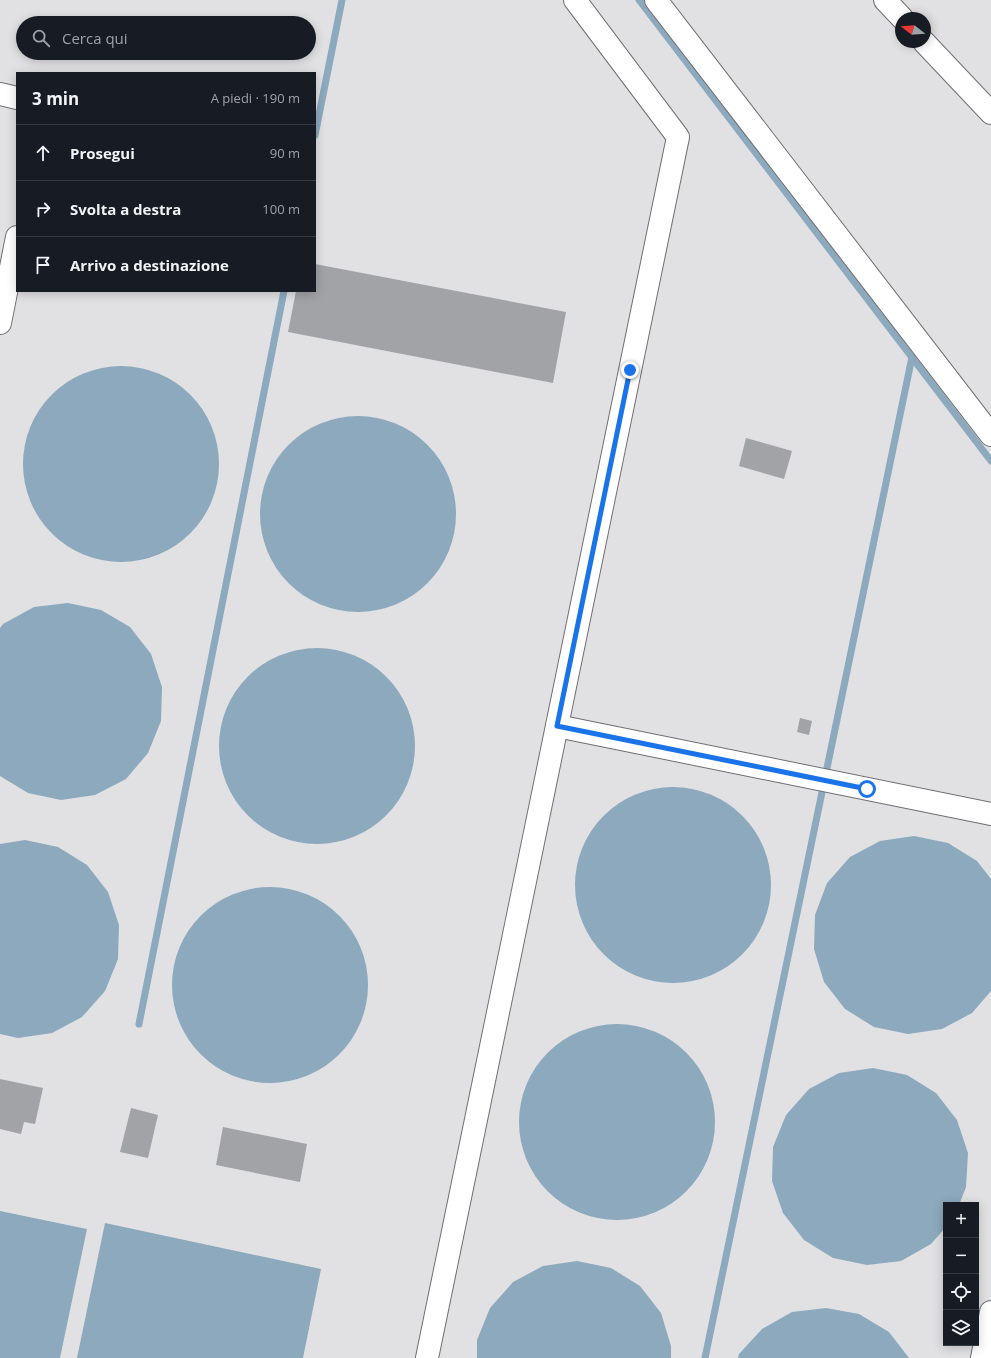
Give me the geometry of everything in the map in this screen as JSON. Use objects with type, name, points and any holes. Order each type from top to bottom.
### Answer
[{"type":"lane","points":[[427,1358],[678,138],[574,0]]},
{"type":"lane","points":[[656,0],[991,435]]},
{"type":"lane","points":[[885,0],[896,12]]},
{"type":"lane","points":[[930,48],[991,113]]},
{"type":"lane","points":[[0,94],[16,98]]},
{"type":"lane","points":[[0,323],[16,242]]},
{"type":"lane","points":[[557,726],[991,814]]},
{"type":"lane","points":[[982,1358],[991,1312]]},
{"type":"water","points":[[121,366],[140,368],[167,378],[183,388],[197,402],[211,427],[217,445],[219,464],[217,483],[207,510],[197,526],[183,540],[158,554],[140,560],[121,562],[102,560],[75,550],[59,540],[45,526],[31,501],[25,483],[23,464],[25,445],[35,418],[45,402],[59,388],[84,374],[102,368]]},
{"type":"water","points":[[358,416],[386,420],[404,428],[420,438],[434,452],[444,468],[452,486],[456,514],[452,542],[444,560],[434,576],[420,590],[404,600],[386,608],[358,612],[330,608],[312,600],[296,590],[282,576],[272,560],[264,542],[260,514],[264,486],[272,468],[282,452],[296,438],[312,428],[330,420]]},
{"type":"water","points":[[68,603],[101,610],[130,627],[151,654],[162,687],[161,721],[148,753],[126,779],[95,795],[61,800],[28,793],[0,776],[0,628],[3,624],[34,607]]},
{"type":"water","points":[[317,648],[345,652],[363,660],[379,670],[393,684],[403,700],[411,718],[415,746],[411,774],[403,792],[393,808],[379,822],[363,832],[345,840],[317,844],[289,840],[271,832],[255,822],[241,808],[231,792],[223,774],[219,746],[223,718],[231,700],[241,684],[255,670],[271,660],[289,652]]},
{"type":"water","points":[[673,787],[701,791],[719,799],[735,809],[749,823],[759,839],[767,857],[771,885],[767,913],[759,931],[749,947],[735,961],[719,971],[701,979],[673,983],[645,979],[627,971],[611,961],[597,947],[587,931],[579,913],[575,885],[579,857],[587,839],[597,823],[611,809],[627,799],[645,791]]},
{"type":"water","points":[[914,836],[948,843],[977,861],[991,879],[991,991],[972,1013],[942,1029],[908,1034],[874,1027],[845,1009],[824,982],[814,949],[815,915],[827,883],[850,857],[880,841]]},
{"type":"water","points":[[25,840],[58,847],[87,865],[108,892],[119,925],[118,959],[105,991],[82,1017],[52,1033],[18,1038],[0,1034],[0,844]]},
{"type":"water","points":[[270,887],[298,891],[316,899],[332,909],[346,923],[356,939],[364,957],[368,985],[364,1013],[356,1031],[346,1047],[332,1061],[316,1071],[298,1079],[270,1083],[242,1079],[224,1071],[208,1061],[194,1047],[184,1031],[176,1013],[172,985],[176,957],[184,939],[194,923],[208,909],[224,899],[242,891]]},
{"type":"water","points":[[617,1024],[645,1028],[663,1036],[679,1046],[693,1060],[703,1076],[711,1094],[715,1122],[711,1150],[703,1168],[693,1184],[679,1198],[663,1208],[645,1216],[617,1220],[589,1216],[571,1208],[555,1198],[541,1184],[531,1168],[523,1150],[519,1122],[523,1094],[531,1076],[541,1060],[555,1046],[571,1036],[589,1028]]},
{"type":"water","points":[[873,1068],[907,1075],[936,1093],[957,1120],[968,1153],[966,1187],[960,1202],[943,1202],[943,1230],[931,1244],[901,1261],[867,1265],[833,1258],[804,1240],[783,1213],[772,1181],[773,1147],[786,1115],[809,1089],[839,1073]]},
{"type":"water","points":[[0,1211],[87,1229],[60,1358],[0,1358]]},
{"type":"water","points":[[105,1223],[321,1269],[303,1358],[77,1358]]},
{"type":"water","points":[[577,1261],[611,1268],[640,1286],[661,1313],[671,1346],[671,1358],[477,1358],[477,1340],[490,1308],[513,1282],[543,1266]]},
{"type":"water","points":[[826,1308],[859,1314],[889,1332],[909,1358],[738,1358],[739,1354],[762,1329],[792,1312]]},
{"type":"building","points":[[316,264],[566,312],[553,383],[288,332],[296,292],[316,292]]},
{"type":"building","points":[[746,438],[792,451],[784,479],[739,466]]},
{"type":"building","points":[[800,718],[812,721],[809,735],[797,732]]},
{"type":"building","points":[[0,1079],[43,1088],[35,1124],[24,1122],[21,1134],[0,1129]]},
{"type":"building","points":[[131,1108],[158,1115],[148,1158],[120,1152]]},
{"type":"building","points":[[223,1127],[307,1144],[300,1182],[216,1165]]},
{"type":"waterway","points":[[316,130],[342,0]]},
{"type":"waterway","points":[[639,0],[991,461]]},
{"type":"waterway","points":[[139,1024],[284,292]]},
{"type":"waterway","points":[[705,1358],[912,357]]},
{"type":"route","points":[[630,370],[557,726],[867,789]]}]
